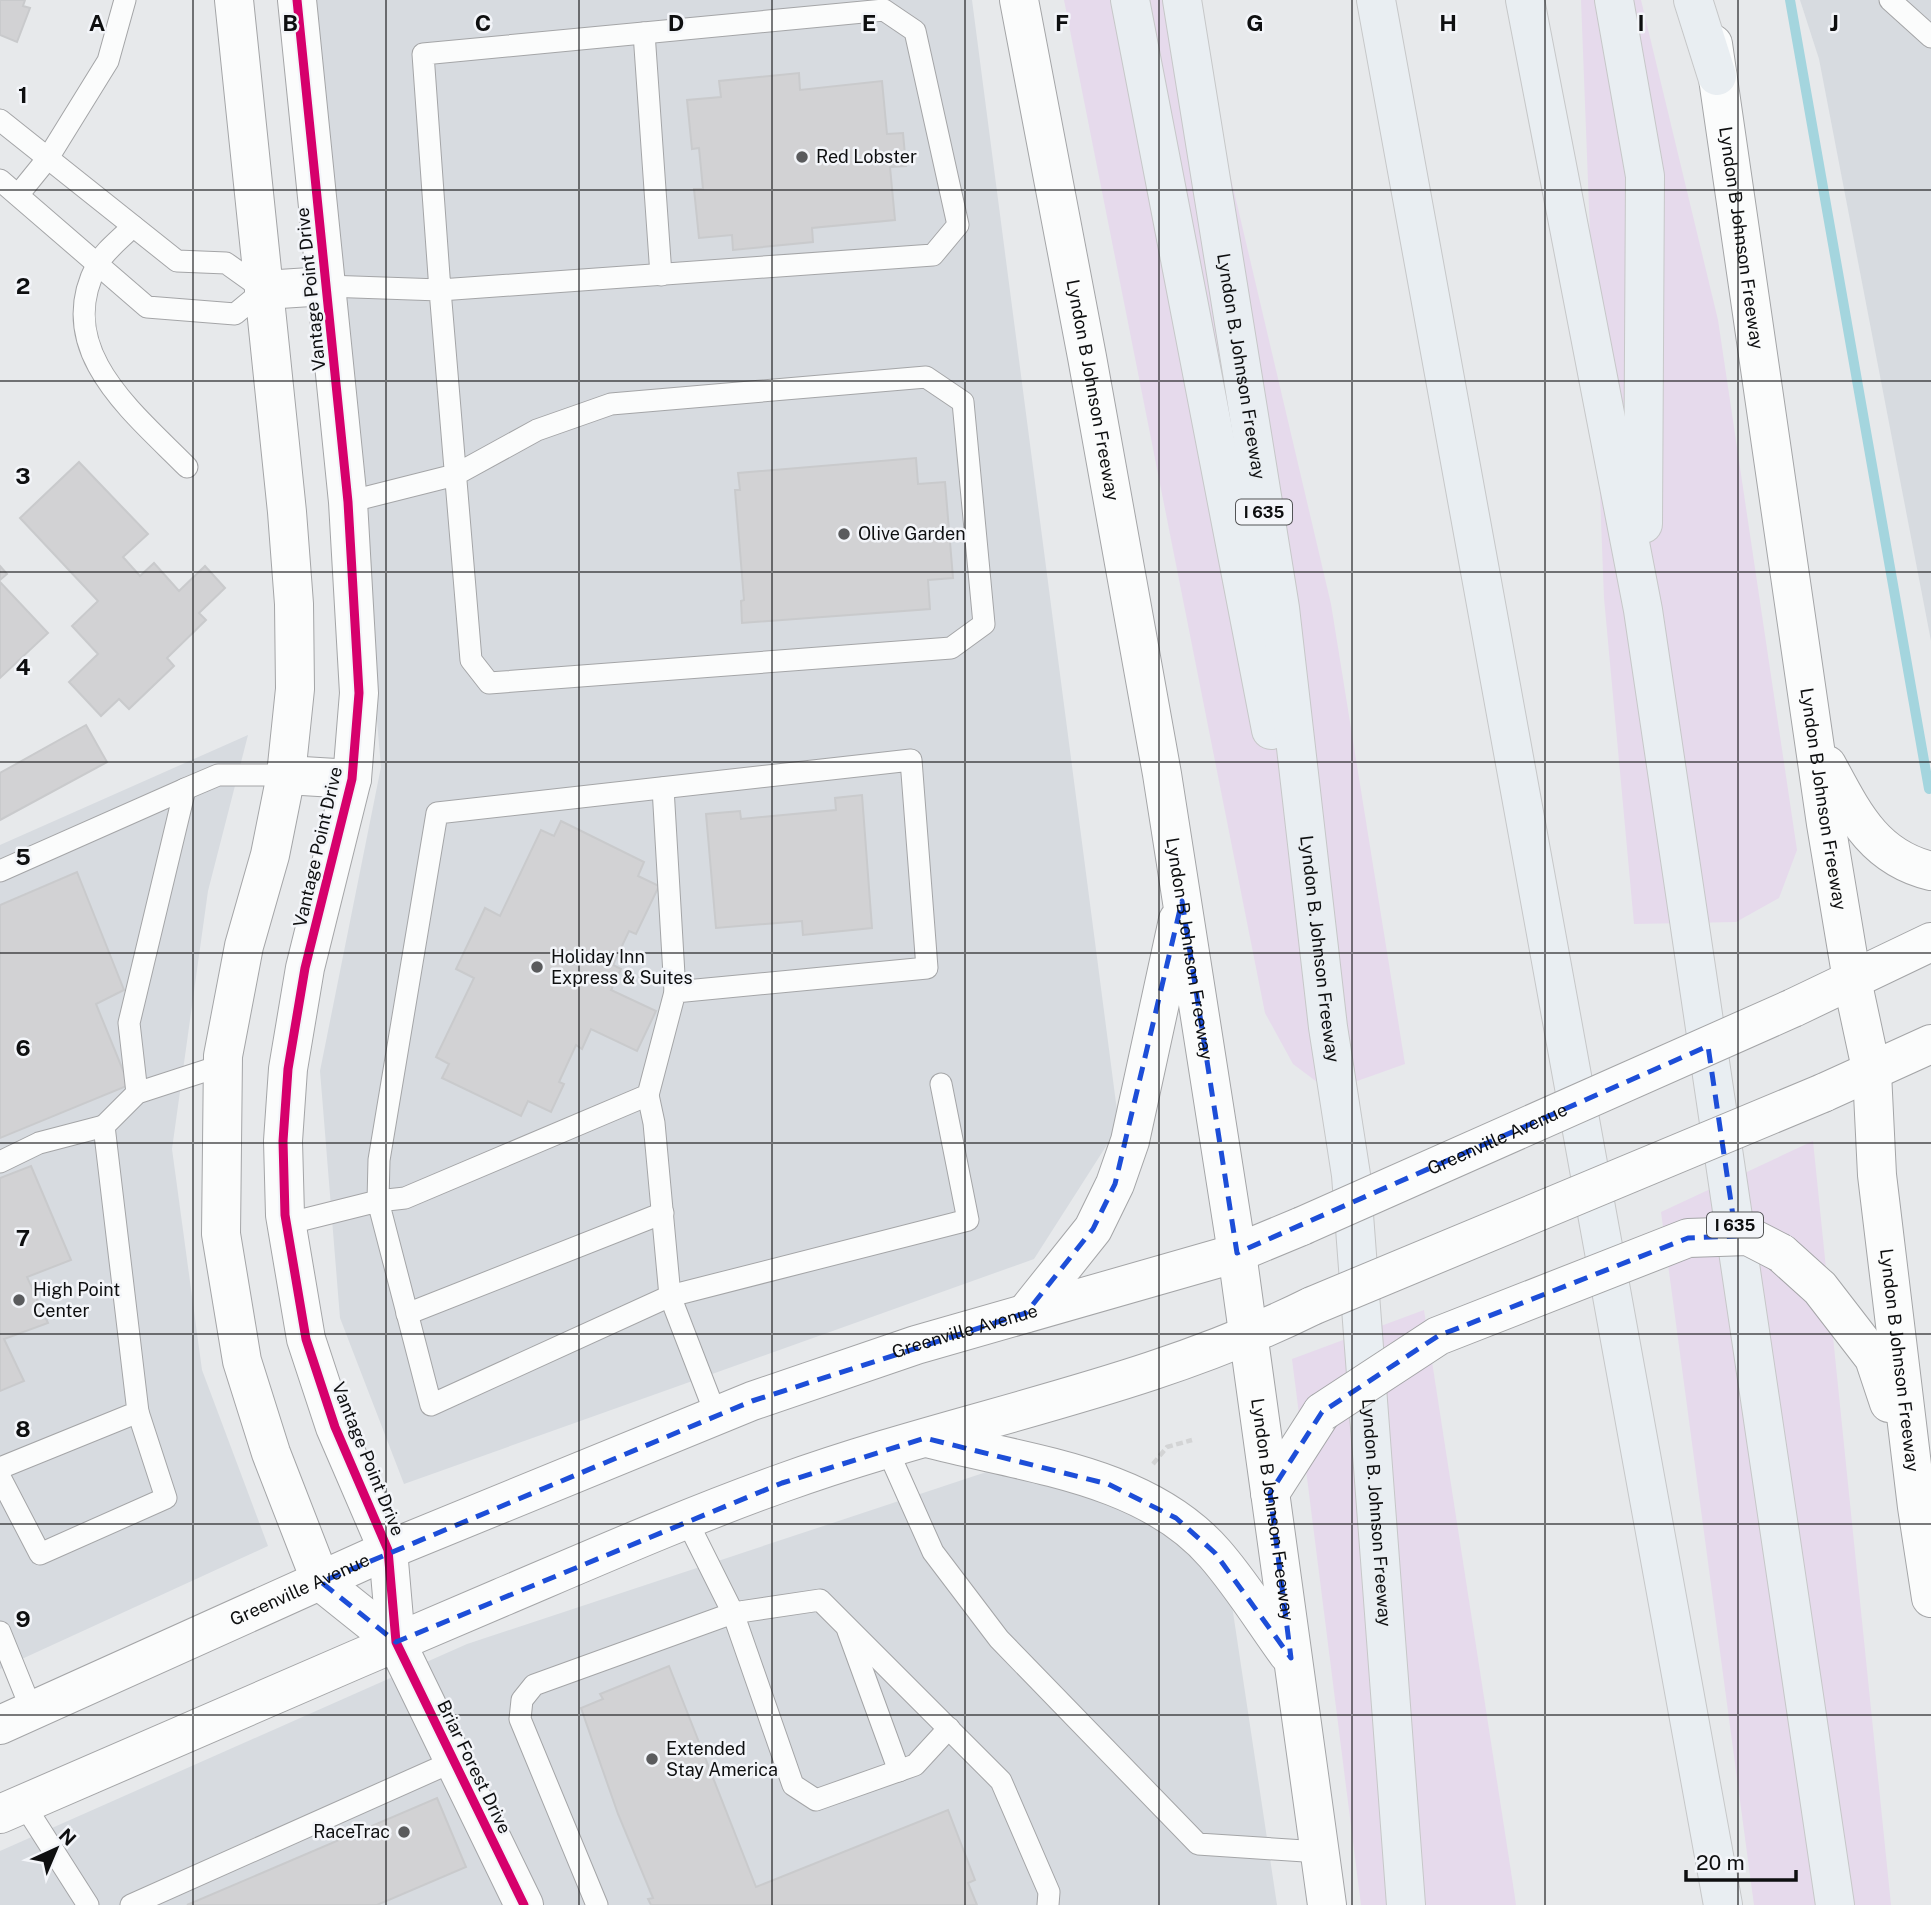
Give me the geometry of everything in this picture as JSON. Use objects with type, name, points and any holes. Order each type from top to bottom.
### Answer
[{"type":"highway","points":[[1130,0],[1328,1027]]},
{"type":"highway","name":"Lyndon B. Johnson Freeway","points":[[1182,0],[1280,608],[1328,1027],[1351,1175],[1406,1905]]},
{"type":"highway","points":[[1376,0],[1723,1905]]},
{"type":"highway","name":"I 635","points":[[1525,0],[1643,610],[1835,1905]]},
{"type":"highway","points":[[1614,0],[1645,176],[1643,610]]},
{"type":"highway","points":[[1693,0],[1717,76]]},
{"type":"main road","points":[[234,0],[294,604],[295,689],[286,775],[270,855],[244,946],[223,1065],[221,1234],[242,1361],[271,1453],[321,1582],[396,1642]]},
{"type":"main road","name":"Vantage Point Drive","points":[[297,0],[348,502],[359,693],[352,779],[305,968],[288,1069],[283,1141],[286,1224],[306,1339],[335,1427],[388,1550],[396,1642]]},
{"type":"main road","name":"Lyndon B Johnson Freeway","points":[[1019,0],[1087,357],[1182,901],[1237,1253],[1327,1905]]},
{"type":"main road","name":"Lyndon B Johnson Freeway","points":[[1708,0],[1814,738],[1852,980],[1872,1073],[1877,1175],[1931,1598]]},
{"type":"main road","points":[[264,290],[326,286]]},
{"type":"main road","points":[[1814,738],[1854,815],[1881,848],[1909,866],[1931,871]]},
{"type":"main road","points":[[286,775],[352,779]]},
{"type":"main road","points":[[1026,1313],[1093,1229],[1115,1184],[1129,1141],[1182,901]]},
{"type":"main road","name":"Greenville Avenue","points":[[16,1718],[388,1550],[716,1415],[916,1345],[1237,1253],[1793,1008],[1931,942]]},
{"type":"main road","points":[[12,1809],[396,1642],[782,1483],[887,1449],[1081,1395],[1249,1338],[1312,1306],[1872,1073],[1931,1044]]},
{"type":"main road","points":[[1270,1493],[1322,1412],[1438,1336],[1688,1238],[1748,1236],[1780,1253],[1820,1288],[1874,1358],[1914,1478]]},
{"type":"main road","points":[[925,1438],[1070,1472],[1144,1498],[1176,1518],[1215,1553],[1291,1658]]},
{"type":"main road","name":"Briar Forest Drive","points":[[396,1642],[454,1760],[517,1903]]},
{"type":"lane","points":[[18,195],[48,158],[108,61],[125,0]]},
{"type":"lane","points":[[1890,0],[1931,37]]},
{"type":"lane","points":[[326,286],[440,290],[933,255],[958,225],[915,31],[884,10],[424,54],[440,290],[455,475],[471,660],[489,683],[951,648],[984,624],[963,402],[926,377],[611,404],[537,430],[455,475],[348,502]]},
{"type":"lane","points":[[644,33],[661,275]]},
{"type":"lane","points":[[0,120],[177,261],[226,262],[264,290],[235,314],[146,307],[0,180]]},
{"type":"lane","points":[[133,226],[98,263],[86,291],[85,319],[90,355],[107,385],[187,467]]},
{"type":"lane","points":[[675,992],[927,968],[911,760],[437,813],[379,1160],[378,1201],[431,1405],[670,1296],[968,1220],[941,1084]]},
{"type":"lane","points":[[0,871],[218,775],[286,775]]},
{"type":"lane","points":[[663,788],[675,992],[648,1095],[670,1296],[716,1415]]},
{"type":"lane","points":[[137,1093],[122,1044],[185,789]]},
{"type":"lane","points":[[0,1162],[38,1143],[104,1126],[137,1093],[223,1065]]},
{"type":"lane","points":[[286,1224],[378,1201],[405,1198],[648,1095]]},
{"type":"lane","points":[[0,1477],[40,1554],[166,1498],[138,1412],[104,1126]]},
{"type":"lane","points":[[407,1314],[663,1213]]},
{"type":"lane","points":[[0,1468],[138,1412]]},
{"type":"lane","points":[[887,1449],[933,1552],[999,1639],[1198,1844],[1320,1852]]},
{"type":"lane","points":[[687,1521],[733,1613],[793,1785],[816,1800],[899,1771],[915,1765],[949,1728]]},
{"type":"lane","points":[[597,1905],[520,1719],[522,1700],[534,1685],[733,1613],[820,1600],[1001,1781],[1049,1892],[1048,1905]]},
{"type":"lane","points":[[846,1626],[899,1771]]},
{"type":"lane","points":[[0,1632],[16,1718]]},
{"type":"lane","points":[[131,1905],[454,1760]]},
{"type":"lane","points":[[12,1809],[89,1905]]},
{"type":"highlighted area","points":[[1182,901],[1237,1253],[1708,1046],[1736,1236],[1688,1238],[1438,1336],[1322,1412],[1270,1493],[1291,1658],[1215,1553],[1176,1518],[1108,1484],[925,1438],[782,1483],[396,1642],[321,1582],[752,1401],[1026,1313],[1093,1229],[1115,1184]]},
{"type":"shaded area","points":[[314,0],[972,0],[1119,1126],[1034,1259],[404,1484],[340,1318],[320,1071],[381,767]]},
{"type":"shaded area","points":[[1064,0],[1189,0],[1331,604],[1405,1064],[1329,1091],[1293,1064],[1265,1013]]},
{"type":"shaded area","points":[[1581,0],[1641,0],[1718,320],[1797,850],[1779,898],[1736,922],[1634,924],[1604,598]]},
{"type":"shaded area","points":[[1800,0],[1931,0],[1931,641],[1819,59]]},
{"type":"shaded area","points":[[248,735],[208,891],[172,1149],[202,1370],[268,1546],[0,1669],[0,845]]},
{"type":"shaded area","points":[[1813,1141],[1891,1905],[1754,1905],[1661,1212]]},
{"type":"shaded area","points":[[1424,1310],[1516,1905],[1361,1905],[1292,1359]]},
{"type":"shaded area","points":[[1053,1450],[1222,1539],[1277,1905],[0,1905],[0,1851],[467,1644]]},
{"type":"building","points":[[0,0],[25,0],[23,6],[30,8],[17,42],[0,35]]},
{"type":"building","name":"Red Lobster","points":[[799,73],[800,90],[882,81],[887,134],[903,133],[906,166],[890,167],[895,220],[812,228],[813,242],[733,250],[732,235],[699,238],[694,189],[703,189],[699,148],[692,149],[687,100],[721,97],[719,81]]},
{"type":"building","name":"Olive Garden","points":[[916,458],[918,484],[945,482],[953,578],[928,580],[930,609],[742,623],[741,601],[744,600],[735,490],[740,490],[738,473]]},
{"type":"building","points":[[79,462],[148,534],[123,557],[140,576],[154,563],[179,591],[205,566],[225,588],[199,613],[206,620],[167,658],[174,666],[129,709],[119,699],[101,716],[69,682],[98,654],[72,626],[98,601],[20,518]]},
{"type":"building","points":[[0,566],[7,574],[0,580]]},
{"type":"building","points":[[0,582],[48,633],[0,678]]},
{"type":"building","points":[[86,725],[107,762],[0,820],[0,773]]},
{"type":"building","points":[[862,795],[872,928],[803,935],[802,921],[716,928],[706,814],[740,811],[741,819],[836,810],[835,798]]},
{"type":"building","name":"Holiday Inn Express & Suites","points":[[561,821],[644,862],[638,876],[659,886],[636,934],[629,931],[613,965],[621,969],[611,990],[656,1011],[637,1051],[591,1029],[582,1049],[576,1045],[559,1082],[564,1084],[551,1112],[528,1101],[521,1116],[442,1078],[449,1064],[436,1057],[474,978],[456,969],[485,908],[500,916],[541,830],[554,836]]},
{"type":"building","points":[[77,872],[124,990],[96,1004],[129,1085],[0,1138],[0,905]]},
{"type":"building","name":"High Point Center","points":[[31,1166],[71,1260],[27,1277],[48,1323],[4,1339],[24,1381],[0,1391],[0,1178]]},
{"type":"building","name":"Extended Stay America","points":[[669,1666],[756,1887],[948,1810],[975,1880],[968,1883],[977,1905],[651,1905],[648,1899],[653,1898],[618,1814],[581,1708],[603,1699],[600,1694]]},
{"type":"building","name":"RaceTrac","points":[[437,1798],[466,1867],[377,1905],[187,1905]]},
{"type":"waterway","points":[[1790,0],[1929,789]]},
{"type":"cycle path","points":[[297,0],[348,502],[359,693],[352,779],[305,968],[288,1069],[283,1141],[285,1215],[306,1339],[335,1427],[388,1550],[396,1642],[524,1905]]},
{"type":"place","name":"Red Lobster","points":[[802,157]]},
{"type":"place","name":"Olive Garden","points":[[844,534]]},
{"type":"place","name":"Holiday Inn Express & Suites","points":[[537,967]]},
{"type":"place","name":"High Point Center","points":[[19,1300]]},
{"type":"place","name":"Extended Stay America","points":[[652,1759]]},
{"type":"place","name":"RaceTrac","points":[[404,1832]]}]
